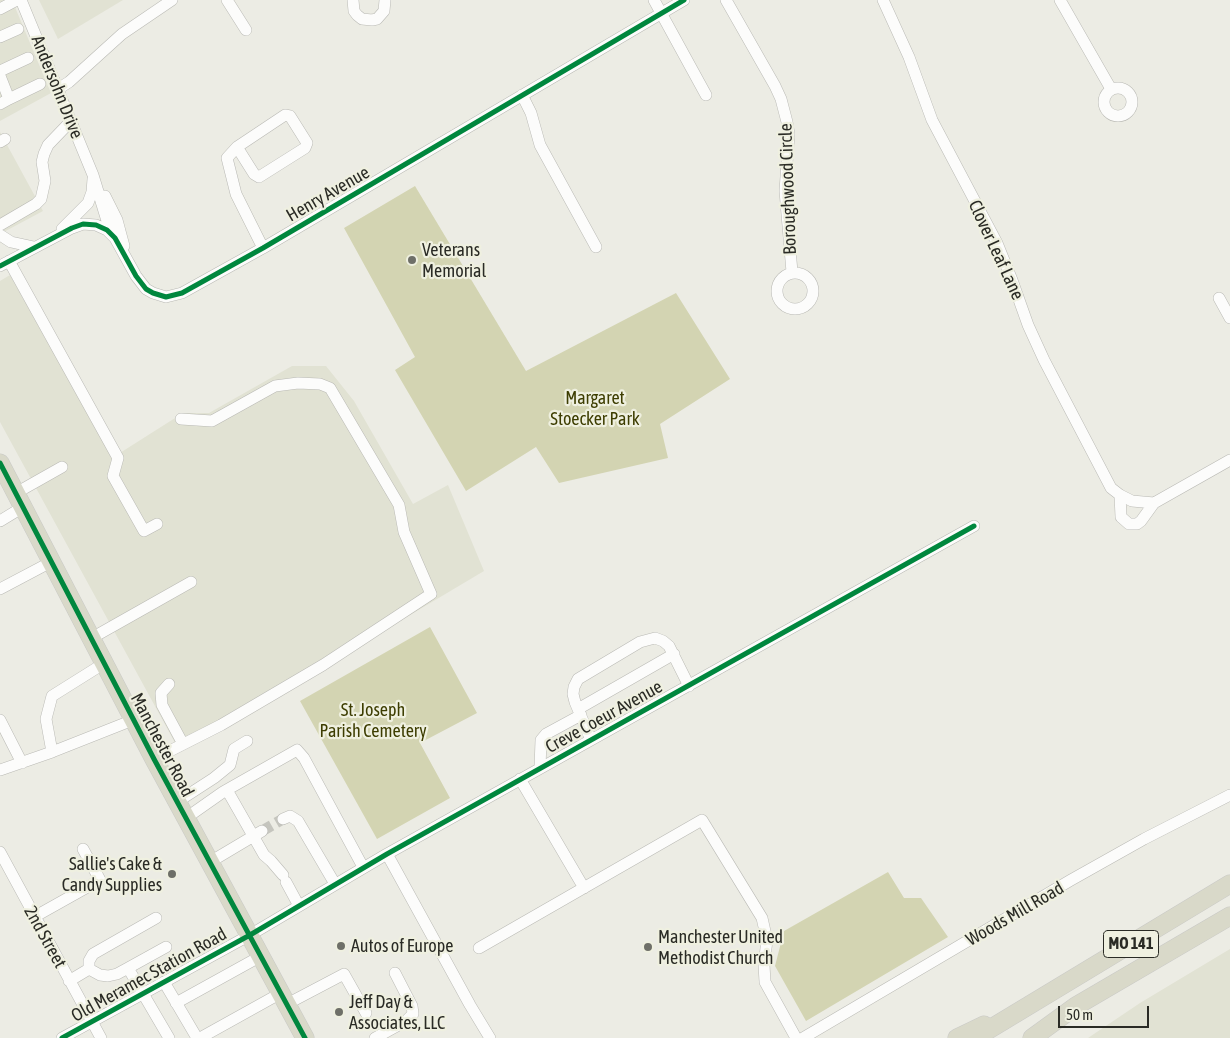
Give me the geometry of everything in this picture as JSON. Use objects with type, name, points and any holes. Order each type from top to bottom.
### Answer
[{"type":"highway","name":"Manchester Road","points":[[0,463],[12,493],[51,562],[133,720],[305,1038]]},
{"type":"highway","name":"MO 141","points":[[974,1038],[1230,884]]},
{"type":"highway","name":"MO 141","points":[[1032,1037],[1076,1006],[1230,916]]},
{"type":"highway","points":[[957,1038],[1032,1003]]},
{"type":"street","points":[[0,9],[19,0]]},
{"type":"street","name":"Andersohn Drive","points":[[19,0],[93,175],[111,234]]},
{"type":"street","points":[[58,89],[69,82],[122,34],[172,0]]},
{"type":"street","points":[[227,0],[246,30]]},
{"type":"street","points":[[353,0],[354,11],[357,15],[367,20],[377,19],[381,15],[385,6],[385,0]]},
{"type":"street","points":[[654,0],[706,95]]},
{"type":"street","name":"Henry Avenue","points":[[111,234],[118,243],[129,266],[146,289],[166,297],[182,293],[263,248],[684,0]]},
{"type":"street","name":"Boroughwood Circle","points":[[726,0],[781,99],[788,122],[789,134],[785,191],[792,272]]},
{"type":"street","name":"Clover Leaf Lane","points":[[883,0],[909,57],[932,120],[997,243],[1028,325],[1044,360],[1111,488],[1120,495]]},
{"type":"street","points":[[1060,0],[1110,89]]},
{"type":"street","points":[[0,37],[18,29]]},
{"type":"street","points":[[0,71],[28,58]]},
{"type":"street","points":[[0,76],[4,102],[40,84]]},
{"type":"street","points":[[522,95],[531,113],[540,145],[596,247]]},
{"type":"street","points":[[237,147],[254,174],[259,177],[305,148],[307,143],[290,116],[285,115],[237,147],[227,158],[236,194],[263,248]]},
{"type":"street","points":[[0,225],[36,204],[41,199],[45,181],[42,162],[44,154],[48,145],[71,121]]},
{"type":"street","points":[[55,236],[88,203],[92,192],[93,175]]},
{"type":"street","name":"Andersohn Drive","points":[[93,175],[110,203],[117,220],[129,266]]},
{"type":"street","points":[[111,234],[103,227],[90,224],[72,228],[2,264],[118,458],[113,476],[144,531],[157,524]]},
{"type":"street","points":[[0,235],[11,242],[34,247]]},
{"type":"street","points":[[1220,298],[1230,318]]},
{"type":"street","points":[[154,759],[221,725],[323,664],[431,594],[404,532],[399,505],[330,388],[320,384],[298,383],[275,386],[212,421],[182,419]]},
{"type":"street","points":[[1154,502],[1132,501],[1120,495],[1121,517],[1129,524],[1137,524],[1154,502],[1230,460]]},
{"type":"street","points":[[0,521],[12,493],[62,467]]},
{"type":"street","name":"Creve Coeur Avenue","points":[[250,935],[387,854],[974,526]]},
{"type":"street","points":[[0,589],[51,562]]},
{"type":"street","points":[[90,639],[192,582]]},
{"type":"street","points":[[591,740],[573,694],[578,679],[640,642],[655,638],[669,646],[689,686]]},
{"type":"street","points":[[540,768],[541,740],[546,734],[674,654]]},
{"type":"street","points":[[52,752],[46,719],[52,696],[104,664]]},
{"type":"street","points":[[170,684],[161,692],[162,705],[183,744]]},
{"type":"street","points":[[0,720],[22,762]]},
{"type":"street","points":[[0,770],[133,720]]},
{"type":"street","points":[[177,802],[214,778],[230,765],[234,749],[247,741]]},
{"type":"street","points":[[186,818],[226,790],[296,750],[304,758],[363,868]]},
{"type":"street","points":[[520,779],[584,888]]},
{"type":"street","points":[[226,790],[258,834],[264,855],[271,861],[284,879],[299,906]]},
{"type":"street","name":"Woods Mill Road","points":[[803,1038],[1144,839],[1230,795]]},
{"type":"street","points":[[283,819],[290,816],[298,820],[335,884]]},
{"type":"street","points":[[479,948],[702,820],[762,918],[767,940],[764,965],[765,982],[796,1038]]},
{"type":"street","points":[[210,862],[258,834]]},
{"type":"street","points":[[34,917],[100,880],[83,848]]},
{"type":"street","name":"2nd Street","points":[[0,852],[101,1038]]},
{"type":"street","points":[[387,854],[490,1038]]},
{"type":"street","points":[[89,970],[89,961],[93,954],[156,918]]},
{"type":"street","name":"Old Meramec Station Road","points":[[62,1038],[250,935]]},
{"type":"street","points":[[89,970],[100,975],[117,974],[166,947]]},
{"type":"street","points":[[176,1003],[261,956]]},
{"type":"street","points":[[128,968],[169,1038]]},
{"type":"street","points":[[69,981],[89,970]]},
{"type":"street","points":[[375,1038],[406,1021],[413,1014],[412,1006],[395,972]]},
{"type":"street","points":[[164,982],[198,1038],[284,998],[344,974],[366,1013]]},
{"type":"shaded area","points":[[0,0],[12,0],[51,93],[0,121]]},
{"type":"shaded area","points":[[39,0],[123,0],[58,39]]},
{"type":"shaded area","points":[[0,132],[43,211],[0,234]]},
{"type":"shaded area","points":[[10,275],[112,458],[183,413],[209,413],[292,366],[326,366],[354,401],[413,504],[448,485],[484,571],[180,752],[0,422],[0,281]]},
{"type":"shaded area","points":[[1230,949],[1230,1038],[1088,1038],[1140,1003]]},
{"type":"green space","name":"Margaret Stoecker Park","points":[[415,186],[526,371],[676,293],[730,379],[660,424],[668,458],[559,483],[536,447],[466,491],[395,370],[415,357],[344,228]]},
{"type":"green space","name":"St. Joseph Parish Cemetery","points":[[430,627],[477,713],[420,743],[450,798],[377,839],[300,701]]},
{"type":"green space","points":[[888,872],[904,898],[921,898],[948,937],[806,1021],[775,966],[784,931]]},
{"type":"tunnel","points":[[262,831],[283,819]]},
{"type":"cycle path","points":[[0,266],[72,228],[83,224],[96,225],[107,230],[115,238],[136,276],[146,289],[166,297],[182,293],[263,248],[684,0]]},
{"type":"cycle path","points":[[0,463],[154,759],[305,1038]]},
{"type":"cycle path","points":[[62,1038],[250,935],[387,854],[974,526]]},
{"type":"place","name":"Veterans Memorial","points":[[412,260]]},
{"type":"place","name":"Sallie's Cake & Candy Supplies","points":[[172,874]]},
{"type":"place","name":"Autos of Europe","points":[[341,946]]},
{"type":"place","name":"Manchester United Methodist Church","points":[[648,947]]},
{"type":"place","name":"Jeff Day & Associates, LLC","points":[[339,1012]]}]
